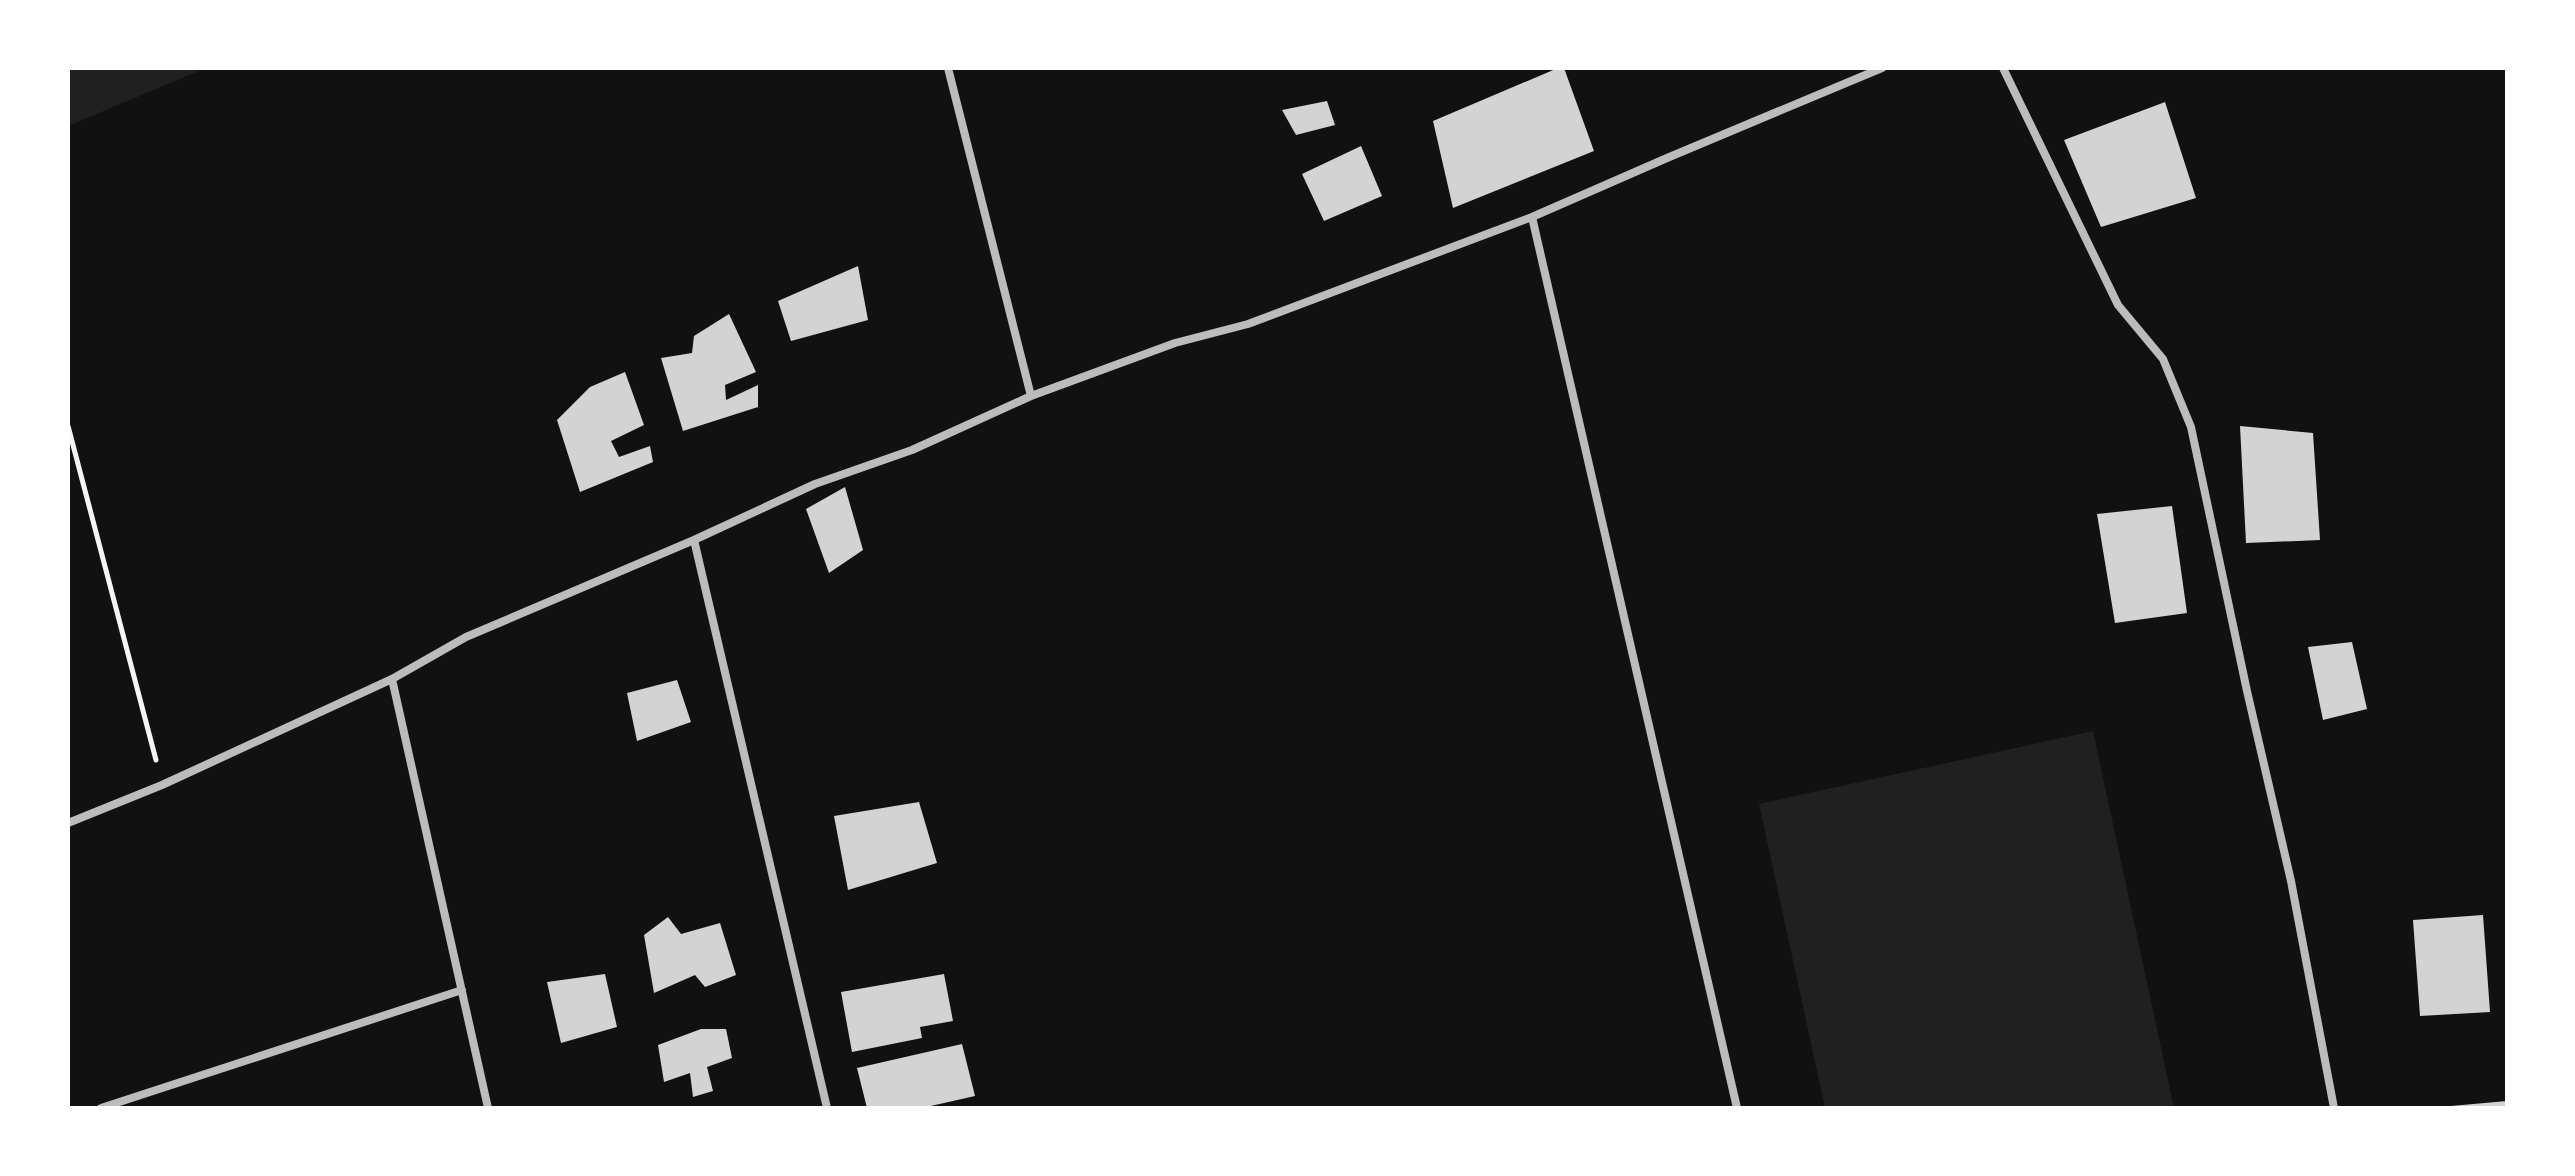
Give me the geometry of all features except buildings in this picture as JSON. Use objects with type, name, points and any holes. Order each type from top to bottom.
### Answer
[{"type":"street","points":[[948,68],[1031,396]]},
{"type":"street","points":[[68,823],[162,785],[392,679],[466,637],[694,540],[815,484],[912,450],[1031,396],[1175,343],[1248,324],[1532,217],[1882,68]]},
{"type":"street","points":[[2003,68],[2118,305],[2163,359],[2191,427],[2291,881],[2334,1108]]},
{"type":"street","points":[[1532,217],[1737,1108]]},
{"type":"street","points":[[694,540],[827,1108]]},
{"type":"street","points":[[392,679],[488,1108]]},
{"type":"street","points":[[101,1108],[462,990]]},
{"type":"path","points":[[68,426],[162,785]]},
{"type":"shaded area","points":[[68,68],[206,68],[68,126]]},
{"type":"shaded area","points":[[2093,731],[2174,1108],[1825,1108],[1759,804]]}]
